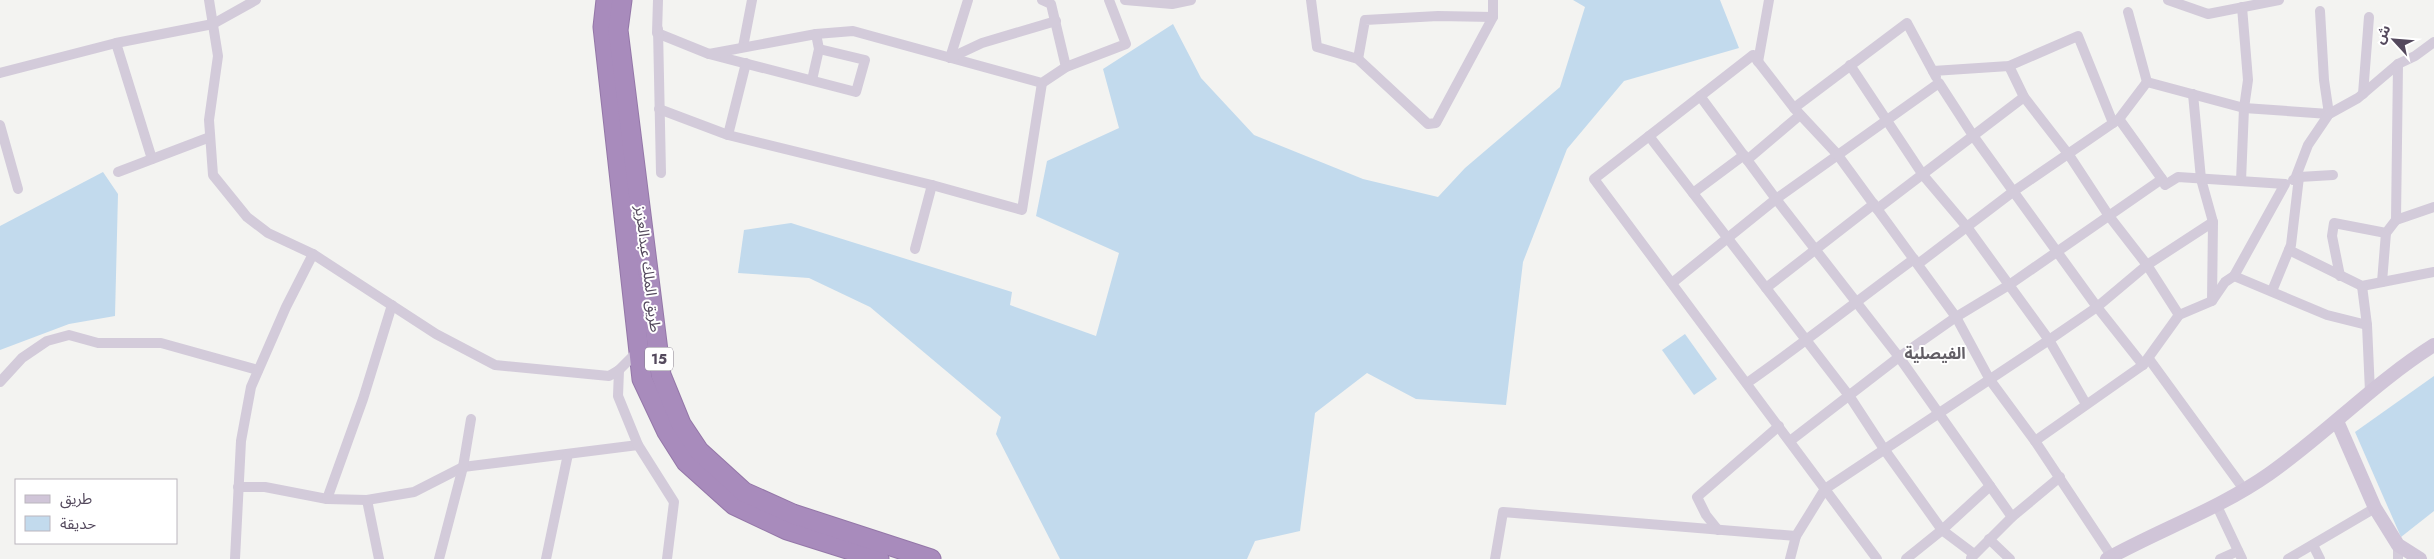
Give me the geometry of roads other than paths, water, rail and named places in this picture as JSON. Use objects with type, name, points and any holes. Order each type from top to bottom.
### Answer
[{"type":"highway","name":"طريق الملك عبدالعزيز","points":[[606,0],[603,27],[642,379],[667,432],[686,462],[734,505],[787,530],[879,559]]},
{"type":"highway","name":"طريق الملك عبدالعزيز","points":[[622,0],[618,30],[662,375],[681,424],[699,451],[744,492],[793,514],[931,559]]},
{"type":"street","points":[[209,0],[218,56],[209,120],[213,175],[247,217],[268,233],[313,254],[436,334],[495,365],[609,376],[620,370],[639,350]]},
{"type":"street","points":[[0,73],[116,43],[213,24],[256,0]]},
{"type":"street","points":[[658,0],[657,34],[661,173]]},
{"type":"street","points":[[657,34],[663,0]]},
{"type":"street","points":[[743,47],[752,0]]},
{"type":"street","points":[[950,58],[968,0]]},
{"type":"street","points":[[1042,0],[1051,4],[1066,67]]},
{"type":"street","points":[[659,109],[728,135],[932,185],[1022,210],[1042,83],[1066,67],[1126,44],[1109,0]]},
{"type":"street","points":[[1125,0],[1172,4],[1192,0]]},
{"type":"street","points":[[1311,0],[1317,46],[1358,59],[1428,124],[1436,123],[1493,17],[1494,0]]},
{"type":"street","points":[[1758,62],[1769,0]]},
{"type":"street","points":[[2168,0],[2208,14],[2279,0]]},
{"type":"street","points":[[2241,181],[2244,108],[2248,80],[2242,8]]},
{"type":"street","points":[[2320,10],[2324,80],[2329,114]]},
{"type":"street","points":[[2128,12],[2147,82]]},
{"type":"street","points":[[1358,59],[1364,20],[1438,16],[1493,17]]},
{"type":"street","points":[[2363,94],[2370,17]]},
{"type":"street","points":[[950,58],[982,43],[1056,22]]},
{"type":"street","points":[[1693,193],[1746,157],[1850,65],[1907,23],[1939,83],[1974,137],[2097,306],[2146,362],[2244,488]]},
{"type":"street","points":[[709,54],[816,34],[853,31],[1042,83]]},
{"type":"street","points":[[657,34],[709,54],[856,92],[865,60],[818,49]]},
{"type":"street","points":[[812,80],[818,49],[816,34]]},
{"type":"street","points":[[1933,72],[2009,66],[2078,36],[2116,121],[2165,184],[2178,177],[2285,184],[2297,178],[2333,175]]},
{"type":"street","points":[[2272,291],[2289,250],[2297,178],[2308,145],[2329,114],[2363,94],[2398,64],[2415,56],[2434,42]]},
{"type":"street","points":[[116,43],[152,159]]},
{"type":"street","points":[[1877,559],[1594,179],[1753,55],[1797,111],[1837,154],[1956,317],[1990,380],[2060,477],[2110,558],[2217,506],[2268,474],[2337,421],[2370,392],[2434,345]]},
{"type":"street","points":[[728,135],[746,63]]},
{"type":"street","points":[[2396,220],[2398,64]]},
{"type":"street","points":[[1850,65],[1923,175],[1967,227],[2049,340],[2086,404]]},
{"type":"street","points":[[2009,66],[2024,97],[2069,155],[2109,216],[2147,265],[2179,315]]},
{"type":"street","points":[[2147,82],[2244,108],[2329,114]]},
{"type":"street","points":[[1747,383],[1806,341],[1856,301],[1967,227],[2014,191],[2116,121],[2147,82]]},
{"type":"street","points":[[1672,283],[1776,199],[1939,83]]},
{"type":"street","points":[[2193,94],[2201,179],[2213,222],[2212,301]]},
{"type":"street","points":[[1700,96],[1776,199],[1899,357],[2012,517]]},
{"type":"street","points":[[1766,288],[1816,249],[1923,175],[2024,97]]},
{"type":"street","points":[[0,125],[4,157],[18,189]]},
{"type":"street","points":[[1649,136],[1850,397],[1884,449],[1942,530],[1972,557],[2012,517],[2060,477]]},
{"type":"street","points":[[118,172],[210,138]]},
{"type":"street","points":[[1790,441],[1850,397],[1899,357],[1956,317],[2009,285],[2162,179]]},
{"type":"street","points":[[2035,441],[2146,362],[2179,315],[2212,301],[2225,282],[2234,276],[2285,184]]},
{"type":"street","points":[[915,249],[932,185]]},
{"type":"street","points":[[2382,282],[2386,233],[2396,220],[2434,208]]},
{"type":"street","points":[[1790,559],[1796,536],[1826,489],[2049,340],[2097,306],[2147,265],[2213,222]]},
{"type":"street","points":[[2340,276],[2332,236],[2334,223],[2386,233]]},
{"type":"street","points":[[2289,250],[2362,286],[2434,272]]},
{"type":"street","points":[[235,559],[241,441],[251,387],[286,307],[313,254]]},
{"type":"street","points":[[2234,276],[2327,315],[2367,325]]},
{"type":"street","points":[[2362,286],[2367,325],[2370,392]]},
{"type":"street","points":[[327,499],[392,305]]},
{"type":"street","points":[[0,382],[22,358],[47,341],[69,335],[98,343],[161,343],[258,370]]},
{"type":"street","points":[[620,370],[618,396],[638,445],[674,502],[667,559]]},
{"type":"street","points":[[439,559],[463,467],[471,419]]},
{"type":"street","points":[[2337,421],[2398,552],[2420,559]]},
{"type":"street","points":[[1718,530],[1706,515],[1697,497],[1779,426]]},
{"type":"street","points":[[238,487],[265,486],[327,499],[366,500],[414,492],[463,467],[638,445]]},
{"type":"street","points":[[546,559],[568,454]]},
{"type":"street","points":[[1906,559],[1942,530],[1990,486]]},
{"type":"street","points":[[366,500],[379,559]]},
{"type":"street","points":[[2217,506],[2240,555],[2220,559]]},
{"type":"street","points":[[2288,559],[2376,508]]},
{"type":"street","points":[[1496,559],[1503,512],[1796,536]]},
{"type":"street","points":[[1989,539],[2010,559]]},
{"type":"street","points":[[2313,546],[2320,559]]},
{"type":"district","name":"الفيصلية","points":[[1935,353]]}]
